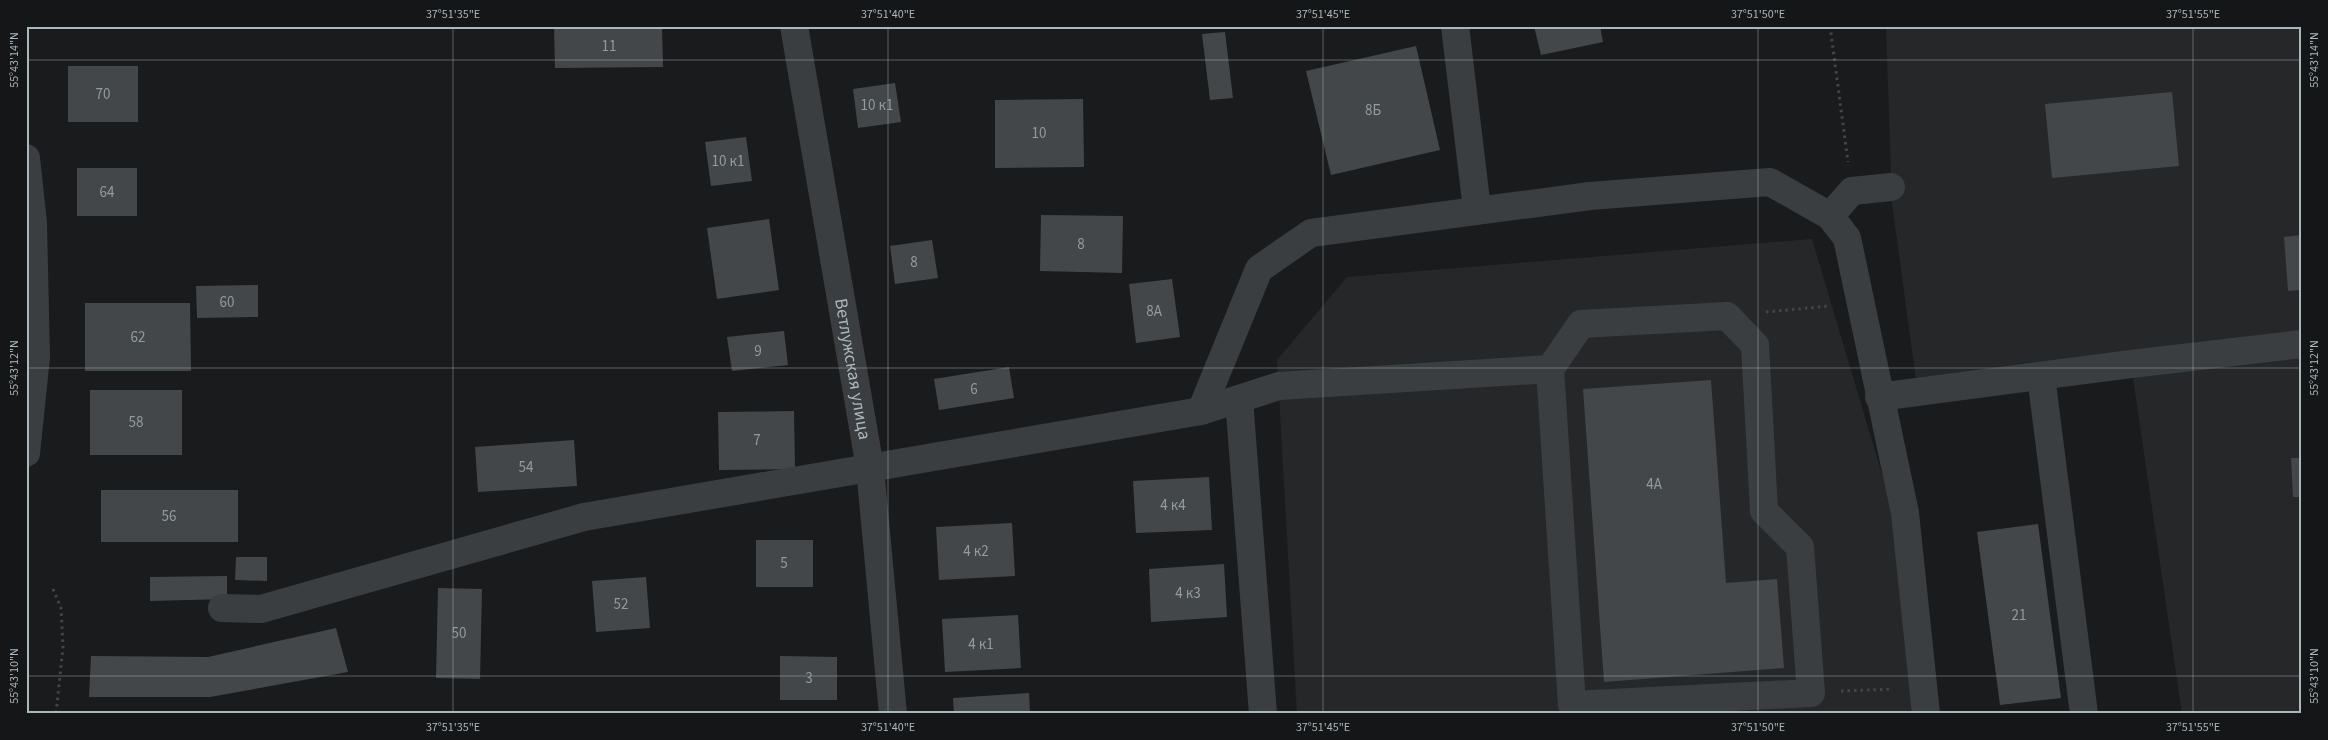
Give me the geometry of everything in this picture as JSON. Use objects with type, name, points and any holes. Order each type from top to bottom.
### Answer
[{"type":"street","name":"Ветлужская улица","points":[[794,26],[870,468],[894,714]]},
{"type":"street","points":[[1455,26],[1476,209]]},
{"type":"street","points":[[26,158],[33,223],[36,358],[26,453]]},
{"type":"street","points":[[1200,411],[1259,269],[1311,233],[1476,209],[1590,196],[1770,182],[1830,216],[1846,238],[1905,513],[1926,714]]},
{"type":"street","points":[[1830,216],[1852,191],[1891,186]]},
{"type":"street","points":[[1724,316],[1755,345],[1764,511],[1800,547],[1811,693],[1572,706],[1550,369],[1582,324],[1724,316]]},
{"type":"street","points":[[1879,397],[2302,344]]},
{"type":"street","points":[[222,608],[261,609],[584,517],[1200,411],[1278,386],[1550,369]]},
{"type":"street","points":[[2041,376],[2084,714]]},
{"type":"street","points":[[1239,398],[1263,714]]},
{"type":"path","points":[[1724,316],[1832,305]]},
{"type":"path","points":[[53,590],[61,608],[63,647],[56,714]]},
{"type":"path","points":[[1811,693],[1895,689]]},
{"type":"shaded area","points":[[1886,26],[2302,26],[2302,714],[2182,714],[2131,364],[1916,380],[1892,203]]},
{"type":"shaded area","points":[[1812,239],[1895,518],[1915,714],[1297,714],[1277,360],[1347,277]]},
{"type":"building","points":[[554,26],[662,26],[663,67],[555,68]]},
{"type":"building","points":[[1534,26],[1600,26],[1603,42],[1541,55]]},
{"type":"building","points":[[1225,32],[1233,98],[1210,100],[1202,34]]},
{"type":"building","points":[[1416,46],[1440,150],[1331,175],[1306,71]]},
{"type":"building","points":[[68,66],[138,66],[138,122],[68,122]]},
{"type":"building","points":[[895,83],[901,122],[858,128],[853,89]]},
{"type":"building","points":[[2172,92],[2179,166],[2052,178],[2045,104]]},
{"type":"building","points":[[1083,99],[1084,167],[995,168],[995,100]]},
{"type":"building","points":[[746,137],[752,181],[711,186],[705,142]]},
{"type":"building","points":[[77,168],[137,168],[137,216],[77,216]]},
{"type":"building","points":[[1041,215],[1123,216],[1122,273],[1040,271]]},
{"type":"building","points":[[769,219],[779,290],[717,299],[707,228]]},
{"type":"building","points":[[2302,235],[2302,290],[2288,291],[2284,237]]},
{"type":"building","points":[[932,240],[938,278],[895,284],[890,246]]},
{"type":"building","points":[[1172,279],[1180,337],[1136,343],[1129,284]]},
{"type":"building","points":[[258,285],[258,317],[197,318],[196,286]]},
{"type":"building","points":[[85,303],[190,303],[191,371],[85,371]]},
{"type":"building","points":[[784,331],[788,365],[732,371],[727,337]]},
{"type":"building","points":[[1009,367],[1014,398],[939,410],[934,379]]},
{"type":"building","points":[[1711,380],[1726,583],[1777,579],[1784,668],[1604,682],[1583,389]]},
{"type":"building","points":[[90,390],[182,390],[182,455],[90,455]]},
{"type":"building","points":[[794,411],[795,469],[719,470],[718,412]]},
{"type":"building","points":[[574,440],[577,486],[478,492],[475,447]]},
{"type":"building","points":[[2291,458],[2302,458],[2302,497],[2293,497]]},
{"type":"building","points":[[1209,477],[1212,530],[1136,533],[1133,481]]},
{"type":"building","points":[[101,490],[238,490],[238,542],[101,542]]},
{"type":"building","points":[[1012,523],[1015,576],[939,580],[936,527]]},
{"type":"building","points":[[2038,524],[2061,698],[2000,705],[1977,532]]},
{"type":"building","points":[[756,540],[813,540],[813,587],[756,587]]},
{"type":"building","points":[[236,557],[267,557],[267,581],[235,580]]},
{"type":"building","points":[[1224,564],[1227,617],[1151,622],[1149,569]]},
{"type":"building","points":[[227,576],[227,599],[150,601],[150,577]]},
{"type":"building","points":[[646,577],[650,628],[596,632],[592,581]]},
{"type":"building","points":[[438,588],[482,589],[480,679],[436,678]]},
{"type":"building","points":[[1018,615],[1021,668],[945,672],[942,619]]},
{"type":"building","points":[[336,628],[348,672],[210,697],[89,697],[91,656],[208,657]]},
{"type":"building","points":[[780,656],[837,657],[837,700],[780,700]]},
{"type":"building","points":[[1029,693],[1030,714],[954,714],[953,698]]}]
